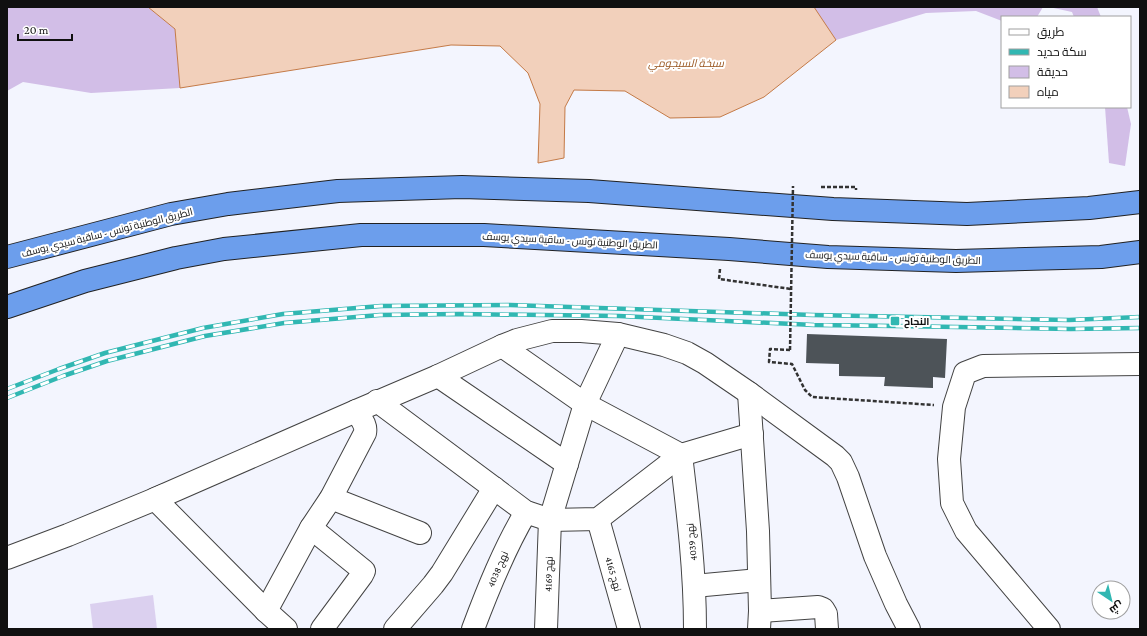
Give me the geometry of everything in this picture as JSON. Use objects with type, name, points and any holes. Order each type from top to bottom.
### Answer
[{"type":"highway","name":"الطريق الوطنية تونس - ساقية سيدي يوسف","points":[[7,257],[171,214],[228,204],[338,191],[462,187],[589,191],[833,209],[967,214],[1089,208],[1140,202]]},
{"type":"highway","name":"الطريق الوطنية تونس - ساقية سيدي يوسف","points":[[7,307],[84,282],[176,258],[224,249],[361,235],[484,235],[729,249],[828,257],[956,261],[1102,256],[1140,252]]},
{"type":"street","points":[[7,558],[68,535],[165,495],[517,340],[552,332],[581,331],[618,334],[664,345],[687,353],[705,363],[749,393],[835,456],[841,462],[848,477],[875,556],[896,604],[909,629]]},
{"type":"street","name":"نهج 4169","points":[[546,629],[550,520],[585,404],[618,334]]},
{"type":"street","points":[[502,346],[585,404],[681,455]]},
{"type":"street","points":[[1049,629],[966,531],[952,503],[949,459],[954,407],[965,373],[983,366],[1140,364]]},
{"type":"street","points":[[438,376],[567,464]]},
{"type":"street","points":[[749,393],[758,532],[759,620],[818,607],[823,609],[826,614],[827,629]]},
{"type":"street","points":[[378,401],[526,512],[550,520],[598,519],[681,455],[752,434]]},
{"type":"street","points":[[266,611],[311,528],[331,498],[366,430],[365,424],[356,411]]},
{"type":"street","name":"نهج 4039","points":[[681,455],[691,535],[695,629]]},
{"type":"street","points":[[395,629],[442,573],[494,488]]},
{"type":"street","points":[[165,495],[155,499],[266,611],[286,629]]},
{"type":"street","points":[[331,498],[420,533]]},
{"type":"street","name":"نهج 4038","points":[[473,629],[493,577],[526,512]]},
{"type":"street","name":"نهج 4165","points":[[598,519],[629,629]]},
{"type":"street","points":[[311,528],[364,571],[322,629]]},
{"type":"street","points":[[694,586],[759,580]]},
{"type":"path","points":[[800,186],[792,186],[790,350],[770,349],[769,362],[792,364],[805,390],[812,397],[954,407]]},
{"type":"path","points":[[816,186],[856,187]]},
{"type":"path","points":[[719,280],[791,289]]},
{"type":"green space","points":[[7,7],[148,7],[175,29],[180,88],[91,93],[23,82],[7,91]]},
{"type":"green space","points":[[814,7],[1043,7],[1038,16],[1001,16],[1001,21],[976,11],[926,13],[836,40]]},
{"type":"green space","points":[[1049,7],[1097,7],[1101,16],[1074,16],[1072,12]]},
{"type":"green space","points":[[1105,108],[1127,108],[1131,124],[1125,166],[1109,163]]},
{"type":"shaded area","points":[[153,595],[157,629],[93,629],[90,604]]},
{"type":"water","name":"سبخة السيجومي","points":[[148,7],[814,7],[836,40],[764,97],[720,117],[670,118],[625,91],[574,90],[565,107],[564,158],[538,163],[540,104],[528,73],[500,46],[451,45],[180,88],[175,29]]},
{"type":"building","name":"النجاح","points":[[807,334],[947,339],[945,378],[933,377],[933,388],[884,386],[885,377],[839,376],[839,364],[806,363]]},
{"type":"railway","points":[[7,389],[105,353],[203,328],[283,314],[381,306],[510,305],[813,315],[1069,320],[1140,317]]},
{"type":"railway","points":[[7,398],[63,376],[107,361],[205,336],[284,323],[380,315],[459,314],[619,316],[814,325],[1070,329],[1140,328]]},
{"type":"place","name":"النجاح","points":[[895,321]]}]
